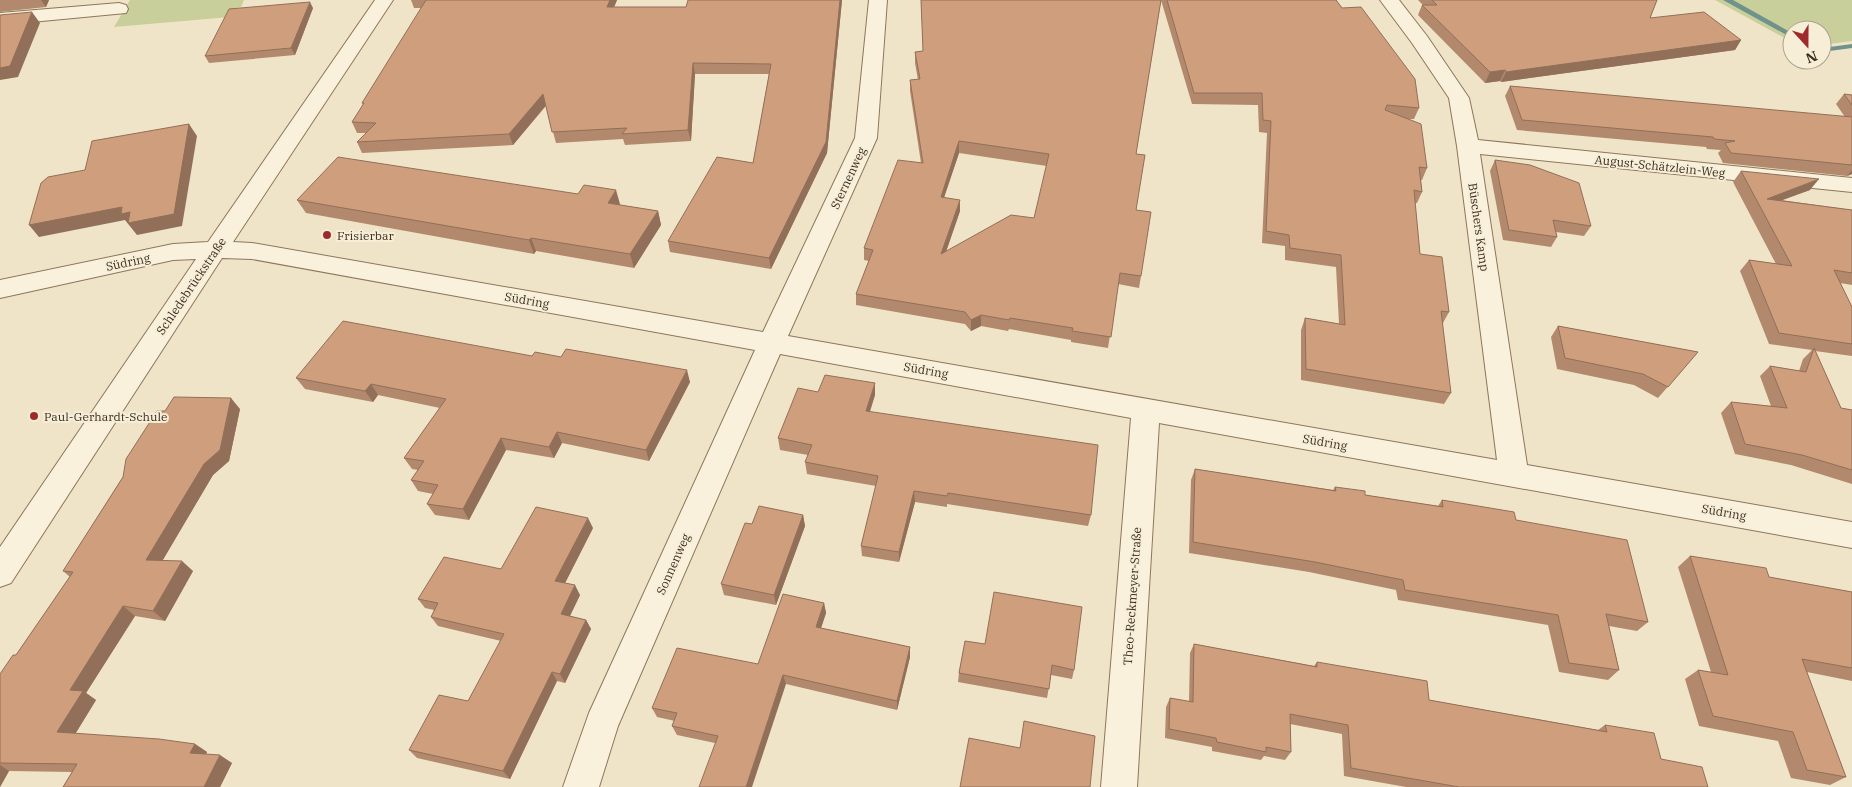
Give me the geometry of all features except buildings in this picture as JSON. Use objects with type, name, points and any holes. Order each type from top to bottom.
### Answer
[{"type":"street","name":"Schledebrückstraße","points":[[0,573],[384,0]]},
{"type":"street","name":"Sternenweg","points":[[771,344],[866,138],[878,0]]},
{"type":"street","name":"Büschers Kamp","points":[[1389,0],[1420,40],[1459,98],[1468,146],[1514,475]]},
{"type":"street","points":[[0,19],[120,9]]},
{"type":"street","name":"August-Schätzlein-Weg","points":[[1468,146],[1852,185]]},
{"type":"street","name":"Südring","points":[[0,289],[173,252],[252,251],[1852,535]]},
{"type":"street","name":"Sonnenweg","points":[[581,787],[601,725],[771,344]]},
{"type":"street","name":"Theo-Reckmeyer-Straße","points":[[1126,786],[1146,410]]},
{"type":"green space","points":[[130,0],[244,0],[241,7],[235,8],[230,17],[114,27]]},
{"type":"green space","points":[[1715,0],[1852,0],[1852,41],[1832,44],[1832,20],[1782,20],[1782,37]]},
{"type":"waterway","points":[[1727,0],[1782,30]]},
{"type":"waterway","points":[[1832,49],[1852,46]]},
{"type":"place","name":"Frisierbar","points":[[327,235]]},
{"type":"place","name":"Paul-Gerhardt-Schule","points":[[34,416]]}]
